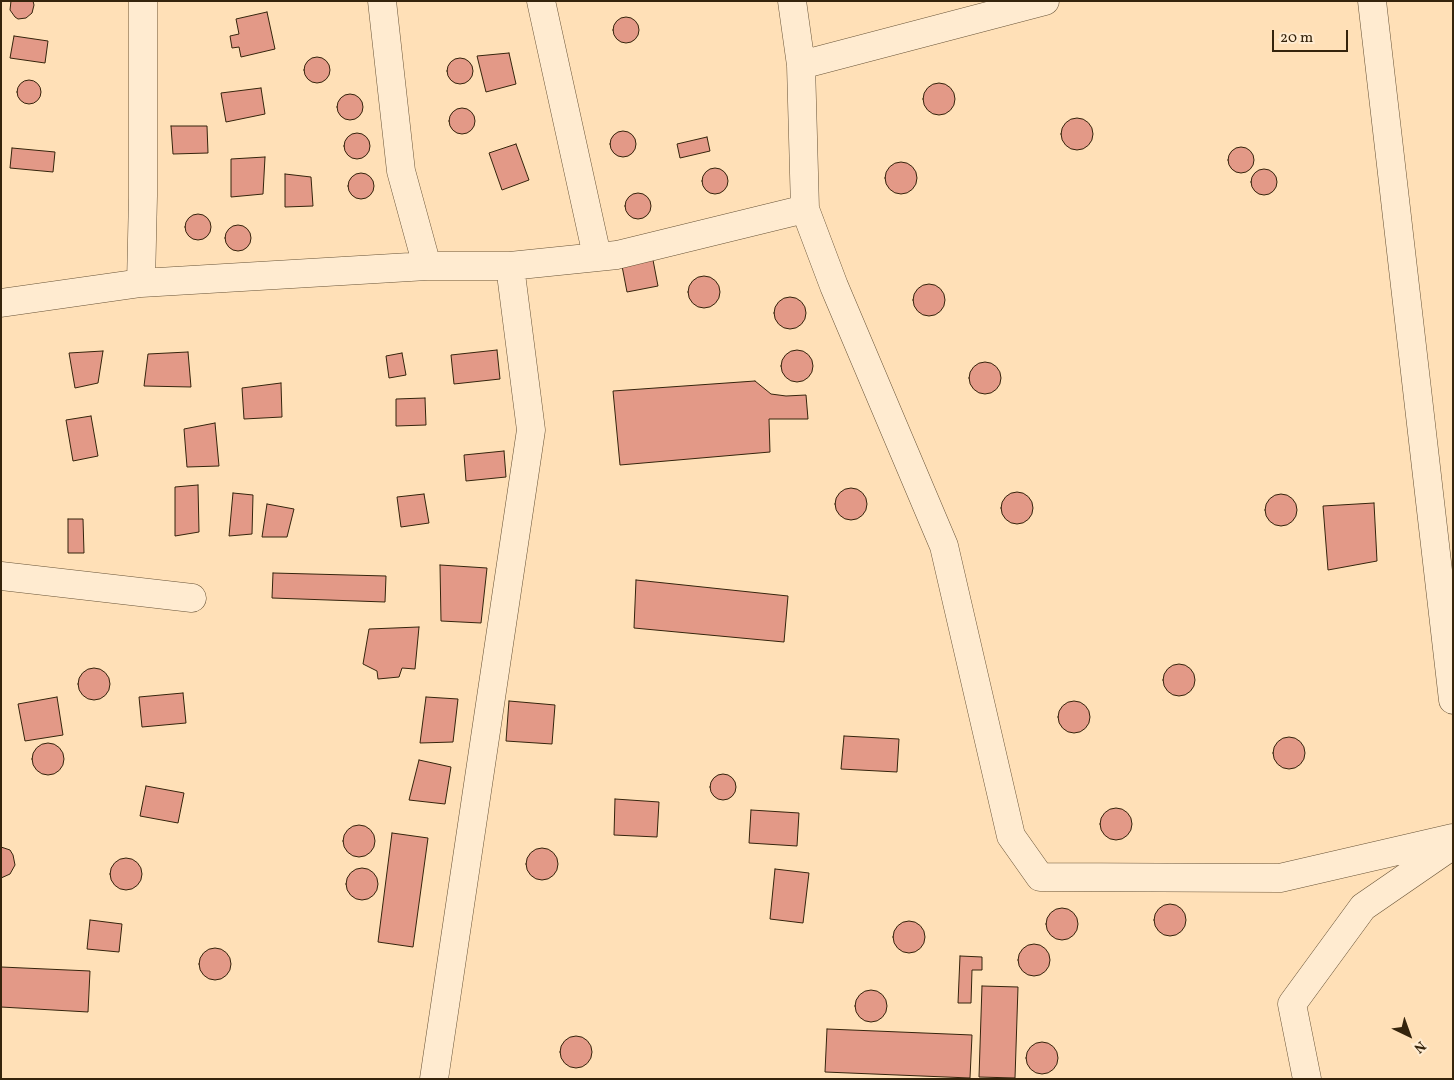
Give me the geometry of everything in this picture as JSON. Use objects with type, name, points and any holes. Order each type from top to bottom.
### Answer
[{"type":"street","points":[[141,283],[144,196],[143,1]]},
{"type":"street","points":[[382,1],[401,171],[427,266]]},
{"type":"street","points":[[542,1],[597,256]]},
{"type":"street","points":[[792,1],[801,65],[805,208],[834,286],[944,546],[1011,836],[1040,877],[1280,878],[1453,838]]},
{"type":"street","points":[[801,65],[1045,1]]},
{"type":"street","points":[[1372,1],[1453,700]]},
{"type":"street","points":[[1,302],[141,283],[427,266],[510,266],[617,255],[805,208]]},
{"type":"street","points":[[434,1079],[532,430],[510,266]]},
{"type":"street","points":[[1,576],[192,598]]},
{"type":"street","points":[[1307,1079],[1292,1004],[1363,907],[1453,845]]},
{"type":"building","points":[[11,1],[33,1],[32,13],[26,18],[18,19],[10,10]]},
{"type":"building","points":[[267,12],[275,49],[241,57],[239,47],[232,48],[230,36],[239,34],[236,19]]},
{"type":"building","points":[[626,17],[635,21],[639,30],[635,39],[626,43],[617,39],[613,30],[617,21]]},
{"type":"building","points":[[14,36],[48,41],[45,63],[10,58]]},
{"type":"building","points":[[509,53],[516,84],[486,92],[477,56]]},
{"type":"building","points":[[317,57],[326,61],[330,70],[326,79],[317,83],[308,79],[304,70],[308,61]]},
{"type":"building","points":[[460,58],[469,62],[473,71],[469,80],[460,84],[451,80],[447,71],[451,62]]},
{"type":"building","points":[[29,80],[38,83],[41,92],[38,101],[29,104],[20,101],[17,92],[20,83]]},
{"type":"building","points":[[939,83],[950,88],[955,99],[950,110],[939,115],[928,110],[923,99],[928,88]]},
{"type":"building","points":[[261,88],[265,114],[226,122],[221,93]]},
{"type":"building","points":[[350,94],[359,98],[363,107],[359,116],[350,120],[341,116],[337,107],[341,98]]},
{"type":"building","points":[[462,108],[471,112],[475,121],[471,130],[462,134],[453,130],[449,121],[453,112]]},
{"type":"building","points":[[1077,118],[1083,119],[1088,123],[1092,128],[1092,140],[1088,145],[1083,149],[1077,150],[1071,149],[1066,145],[1062,140],[1061,134],[1062,128],[1066,123],[1071,119]]},
{"type":"building","points":[[171,126],[207,126],[208,153],[173,154]]},
{"type":"building","points":[[623,131],[632,135],[636,144],[632,153],[623,157],[614,153],[610,144],[614,135]]},
{"type":"building","points":[[357,133],[366,137],[370,146],[366,155],[357,159],[348,155],[344,146],[348,137]]},
{"type":"building","points":[[707,137],[710,151],[680,158],[677,144]]},
{"type":"building","points":[[516,144],[529,180],[502,190],[489,153]]},
{"type":"building","points":[[1241,147],[1250,151],[1254,160],[1250,169],[1241,173],[1232,169],[1228,160],[1232,151]]},
{"type":"building","points":[[12,148],[55,152],[53,172],[10,168]]},
{"type":"building","points":[[265,157],[263,194],[231,197],[231,159]]},
{"type":"building","points":[[901,162],[907,163],[912,167],[916,172],[916,184],[912,189],[907,193],[901,194],[895,193],[890,189],[886,184],[885,178],[886,172],[890,167],[895,163]]},
{"type":"building","points":[[715,168],[724,172],[728,181],[724,190],[715,194],[706,190],[702,181],[706,172]]},
{"type":"building","points":[[1264,169],[1273,173],[1277,182],[1273,191],[1264,195],[1255,191],[1251,182],[1255,173]]},
{"type":"building","points":[[361,173],[370,177],[374,186],[370,195],[361,199],[352,195],[348,186],[352,177]]},
{"type":"building","points":[[285,174],[311,177],[313,206],[285,207]]},
{"type":"building","points":[[638,193],[647,197],[651,206],[647,215],[638,219],[629,215],[625,206],[629,197]]},
{"type":"building","points":[[198,214],[207,218],[211,227],[207,236],[198,240],[189,236],[185,227],[189,218]]},
{"type":"building","points":[[238,225],[247,229],[251,238],[247,247],[238,251],[229,247],[225,238],[229,229]]},
{"type":"building","points":[[653,260],[658,286],[627,292],[622,266]]},
{"type":"building","points":[[704,276],[710,277],[715,281],[719,286],[719,298],[715,303],[710,307],[704,308],[698,307],[693,303],[689,298],[688,292],[689,286],[693,281],[698,277]]},
{"type":"building","points":[[929,284],[940,289],[945,300],[940,311],[929,316],[918,311],[913,300],[918,289]]},
{"type":"building","points":[[790,297],[796,298],[801,302],[805,307],[805,319],[801,324],[796,328],[790,329],[784,328],[779,324],[775,319],[774,313],[775,307],[779,302],[784,298]]},
{"type":"building","points":[[497,350],[500,379],[454,384],[451,355]]},
{"type":"building","points":[[797,350],[803,351],[808,355],[812,360],[812,372],[808,377],[803,381],[797,382],[791,381],[786,377],[782,372],[781,366],[782,360],[786,355],[791,351]]},
{"type":"building","points":[[103,351],[98,383],[75,388],[69,353]]},
{"type":"building","points":[[188,352],[191,387],[144,386],[148,354]]},
{"type":"building","points":[[402,353],[406,375],[389,378],[386,356]]},
{"type":"building","points":[[985,362],[991,363],[996,367],[1000,372],[1000,384],[996,389],[991,393],[985,394],[979,393],[974,389],[970,384],[969,378],[970,372],[974,367],[979,363]]},
{"type":"building","points":[[755,381],[771,394],[786,396],[806,395],[808,419],[769,419],[770,452],[620,465],[613,391]]},
{"type":"building","points":[[281,383],[282,417],[244,419],[242,388]]},
{"type":"building","points":[[425,398],[426,425],[396,426],[396,399]]},
{"type":"building","points":[[91,416],[98,456],[73,461],[66,420]]},
{"type":"building","points":[[215,423],[219,466],[187,467],[184,429]]},
{"type":"building","points":[[504,451],[506,477],[466,481],[464,455]]},
{"type":"building","points":[[198,485],[199,532],[175,536],[175,487]]},
{"type":"building","points":[[851,488],[857,489],[862,493],[866,498],[866,510],[862,515],[857,519],[851,520],[845,519],[840,515],[836,510],[835,504],[836,498],[840,493],[845,489]]},
{"type":"building","points":[[1017,492],[1023,493],[1028,497],[1032,502],[1032,514],[1028,519],[1023,523],[1017,524],[1011,523],[1006,519],[1002,514],[1001,508],[1002,502],[1006,497],[1011,493]]},
{"type":"building","points":[[233,493],[253,495],[252,534],[229,536]]},
{"type":"building","points":[[424,494],[429,523],[401,527],[397,497]]},
{"type":"building","points":[[1281,494],[1287,495],[1292,499],[1296,504],[1296,516],[1292,521],[1287,525],[1281,526],[1275,525],[1270,521],[1266,516],[1265,510],[1266,504],[1270,499],[1275,495]]},
{"type":"building","points":[[1374,503],[1377,561],[1328,570],[1323,506]]},
{"type":"building","points":[[267,504],[294,509],[287,537],[262,537]]},
{"type":"building","points":[[68,519],[83,519],[84,553],[68,553]]},
{"type":"building","points":[[440,565],[487,568],[481,623],[441,621]]},
{"type":"building","points":[[273,573],[386,576],[385,602],[272,598]]},
{"type":"building","points":[[636,580],[788,596],[784,642],[634,628]]},
{"type":"building","points":[[419,627],[415,669],[402,668],[399,677],[378,679],[377,671],[363,664],[369,629]]},
{"type":"building","points":[[1179,664],[1185,665],[1190,669],[1194,674],[1194,686],[1190,691],[1185,695],[1179,696],[1173,695],[1168,691],[1164,686],[1163,680],[1164,674],[1168,669],[1173,665]]},
{"type":"building","points":[[94,668],[100,669],[105,673],[109,678],[109,690],[105,695],[100,699],[94,700],[88,699],[83,695],[79,690],[78,684],[79,678],[83,673],[88,669]]},
{"type":"building","points":[[183,693],[186,723],[142,727],[139,697]]},
{"type":"building","points":[[57,697],[63,735],[25,741],[18,704]]},
{"type":"building","points":[[426,697],[458,699],[453,742],[420,743]]},
{"type":"building","points":[[509,701],[555,705],[552,744],[506,741]]},
{"type":"building","points":[[1074,701],[1080,702],[1085,706],[1089,711],[1089,723],[1085,728],[1080,732],[1074,733],[1068,732],[1063,728],[1059,723],[1058,717],[1059,711],[1063,706],[1068,702]]},
{"type":"building","points":[[844,736],[899,739],[897,772],[841,769]]},
{"type":"building","points":[[1289,737],[1295,738],[1300,742],[1304,747],[1304,759],[1300,764],[1295,768],[1289,769],[1283,768],[1278,764],[1274,759],[1273,753],[1274,747],[1278,742],[1283,738]]},
{"type":"building","points":[[48,743],[54,744],[59,748],[63,753],[63,765],[59,770],[54,774],[48,775],[42,774],[37,770],[33,765],[32,759],[33,753],[37,748],[42,744]]},
{"type":"building","points":[[419,760],[451,767],[445,804],[409,800]]},
{"type":"building","points":[[723,774],[732,778],[736,787],[732,796],[723,800],[714,796],[710,787],[714,778]]},
{"type":"building","points":[[146,786],[184,793],[178,823],[140,816]]},
{"type":"building","points":[[615,799],[659,802],[657,837],[614,835]]},
{"type":"building","points":[[1116,808],[1122,809],[1127,813],[1131,818],[1131,830],[1127,835],[1122,839],[1116,840],[1110,839],[1105,835],[1101,830],[1100,824],[1101,818],[1105,813],[1110,809]]},
{"type":"building","points":[[751,810],[799,813],[797,846],[749,843]]},
{"type":"building","points":[[359,825],[365,826],[370,830],[374,835],[374,847],[370,852],[365,856],[359,857],[353,856],[348,852],[344,847],[343,841],[344,835],[348,830],[353,826]]},
{"type":"building","points":[[392,833],[428,838],[413,947],[378,942]]},
{"type":"building","points":[[1,847],[10,850],[15,865],[10,874],[1,878]]},
{"type":"building","points":[[542,848],[548,849],[553,853],[557,858],[557,870],[553,875],[548,879],[542,880],[536,879],[531,875],[527,870],[526,864],[527,858],[531,853],[536,849]]},
{"type":"building","points":[[126,858],[132,859],[137,863],[141,868],[141,880],[137,885],[132,889],[126,890],[120,889],[115,885],[111,880],[110,874],[111,868],[115,863],[120,859]]},
{"type":"building","points":[[362,868],[368,869],[373,873],[377,878],[377,890],[373,895],[368,899],[362,900],[356,899],[351,895],[347,890],[346,884],[347,878],[351,873],[356,869]]},
{"type":"building","points":[[775,869],[809,873],[803,923],[770,919]]},
{"type":"building","points":[[1170,904],[1176,905],[1181,909],[1185,914],[1185,926],[1181,931],[1176,935],[1170,936],[1164,935],[1159,931],[1155,926],[1154,920],[1155,914],[1159,909],[1164,905]]},
{"type":"building","points":[[1062,908],[1068,909],[1073,913],[1077,918],[1077,930],[1073,935],[1068,939],[1062,940],[1056,939],[1051,935],[1047,930],[1046,924],[1047,918],[1051,913],[1056,909]]},
{"type":"building","points":[[90,920],[122,924],[119,952],[87,949]]},
{"type":"building","points":[[909,921],[920,926],[925,937],[920,948],[909,953],[898,948],[893,937],[898,926]]},
{"type":"building","points":[[1034,944],[1040,945],[1045,949],[1049,954],[1049,966],[1045,971],[1040,975],[1034,976],[1028,975],[1023,971],[1019,966],[1018,960],[1019,954],[1023,949],[1028,945]]},
{"type":"building","points":[[215,948],[221,949],[226,953],[230,958],[230,970],[226,975],[221,979],[215,980],[209,979],[204,975],[200,970],[199,964],[200,958],[204,953],[209,949]]},
{"type":"building","points":[[960,956],[982,957],[982,970],[972,970],[971,1003],[958,1003]]},
{"type":"building","points":[[1,967],[90,971],[88,1012],[1,1007]]},
{"type":"building","points":[[982,986],[1018,987],[1015,1078],[979,1077]]},
{"type":"building","points":[[871,990],[877,991],[882,995],[886,1000],[886,1012],[882,1017],[877,1021],[871,1022],[865,1021],[860,1017],[856,1012],[855,1006],[856,1000],[860,995],[865,991]]},
{"type":"building","points":[[827,1029],[972,1035],[970,1078],[825,1072]]},
{"type":"building","points":[[576,1036],[582,1037],[587,1041],[591,1046],[591,1058],[587,1063],[582,1067],[576,1068],[570,1067],[565,1063],[561,1058],[560,1052],[561,1046],[565,1041],[570,1037]]},
{"type":"building","points":[[1042,1042],[1048,1043],[1053,1047],[1057,1052],[1057,1064],[1053,1069],[1048,1073],[1042,1074],[1036,1073],[1031,1069],[1027,1064],[1026,1058],[1027,1052],[1031,1047],[1036,1043]]}]
